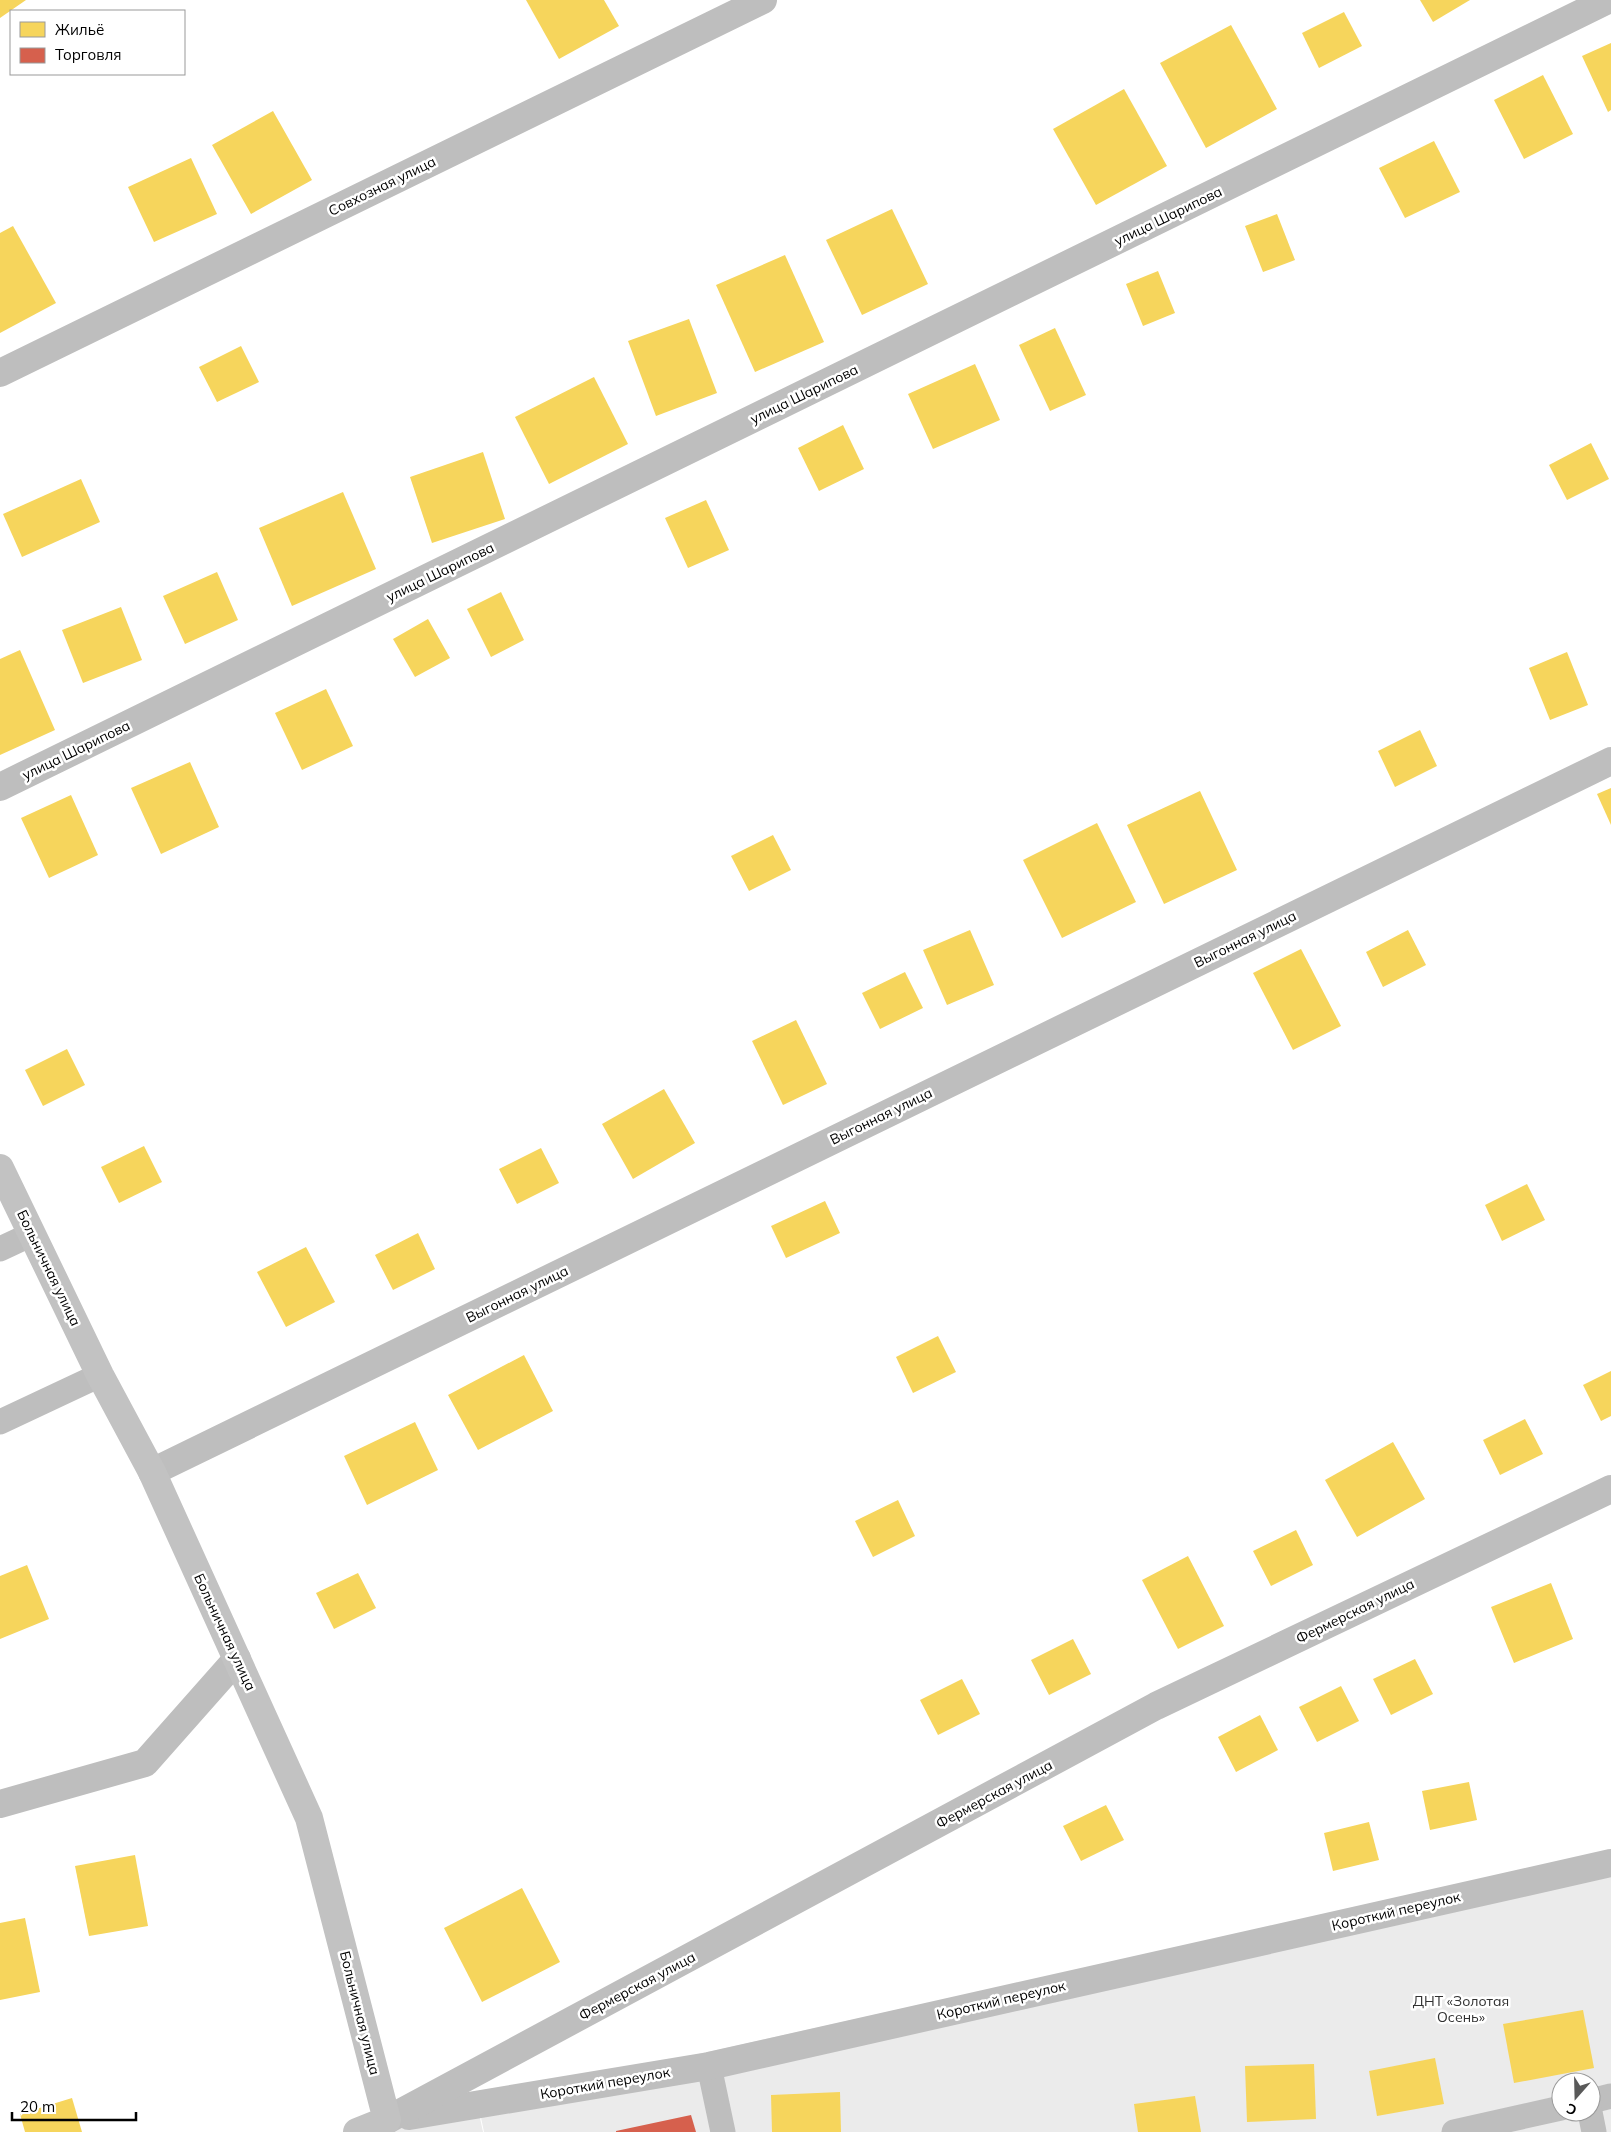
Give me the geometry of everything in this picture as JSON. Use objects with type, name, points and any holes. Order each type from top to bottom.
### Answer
[{"type":"street","name":"Совхозная улица","points":[[0,373],[763,0]]},
{"type":"street","name":"улица Шарипова","points":[[0,787],[1608,0]]},
{"type":"street","name":"Выгонная улица","points":[[152,1472],[1611,761]]},
{"type":"street","name":"Больничная улица","points":[[0,1168],[100,1375],[152,1472],[309,1818],[387,2120]]},
{"type":"street","name":"Фермерская улица","points":[[387,2120],[1156,1706],[1611,1489]]},
{"type":"street","points":[[0,1804],[145,1763],[237,1659]]},
{"type":"street","name":"Короткий переулок","points":[[387,2120],[709,2066],[1611,1863]]},
{"type":"street","points":[[358,2132],[387,2120]]},
{"type":"lane","points":[[0,1249],[32,1234]]},
{"type":"lane","points":[[0,1422],[100,1375]]},
{"type":"lane","points":[[709,2066],[723,2132]]},
{"type":"lane","points":[[1454,2132],[1551,2110]]},
{"type":"green space","name":"ДНТ «Золотая Осень»","points":[[1611,1851],[1611,2132],[484,2132],[478,2103]]},
{"type":"green space","points":[[477,2104],[483,2132],[380,2132]]},
{"type":"building: Жильё","points":[[0,0],[26,0],[10,10],[0,18]]},
{"type":"building: Жильё","points":[[526,0],[604,0],[619,26],[559,59]]},
{"type":"building: Жильё","points":[[1420,0],[1470,0],[1433,22]]},
{"type":"building: Жильё","points":[[1344,12],[1362,46],[1319,68],[1302,33]]},
{"type":"building: Жильё","points":[[1231,25],[1277,109],[1206,148],[1160,63]]},
{"type":"building: Жильё","points":[[1611,43],[1611,110],[1608,112],[1582,56]]},
{"type":"building: Жильё","points":[[1543,75],[1573,134],[1524,159],[1494,100]]},
{"type":"building: Жильё","points":[[1124,89],[1167,166],[1096,205],[1053,129]]},
{"type":"building: Жильё","points":[[273,111],[312,180],[251,214],[212,145]]},
{"type":"building: Жильё","points":[[1434,141],[1460,192],[1405,218],[1379,168]]},
{"type":"building: Жильё","points":[[191,158],[217,214],[154,242],[128,187]]},
{"type":"building: Жильё","points":[[892,209],[928,284],[862,315],[826,240]]},
{"type":"building: Жильё","points":[[1277,214],[1295,260],[1263,272],[1245,226]]},
{"type":"building: Жильё","points":[[13,226],[56,303],[0,333],[0,233]]},
{"type":"building: Жильё","points":[[785,255],[824,342],[755,372],[716,285]]},
{"type":"building: Жильё","points":[[1158,271],[1175,313],[1143,326],[1126,284]]},
{"type":"building: Жильё","points":[[689,319],[717,393],[656,416],[628,341]]},
{"type":"building: Жильё","points":[[1055,328],[1086,395],[1050,411],[1019,345]]},
{"type":"building: Жильё","points":[[241,346],[259,382],[217,402],[199,367]]},
{"type":"building: Жильё","points":[[975,364],[1000,420],[933,449],[908,394]]},
{"type":"building: Жильё","points":[[594,377],[628,444],[549,484],[515,417]]},
{"type":"building: Жильё","points":[[843,425],[864,469],[819,491],[798,448]]},
{"type":"building: Жильё","points":[[1591,443],[1609,479],[1567,500],[1549,465]]},
{"type":"building: Жильё","points":[[483,452],[505,519],[432,543],[410,477]]},
{"type":"building: Жильё","points":[[81,479],[100,522],[22,557],[3,514]]},
{"type":"building: Жильё","points":[[343,492],[376,569],[292,606],[259,528]]},
{"type":"building: Жильё","points":[[706,500],[729,550],[688,568],[665,518]]},
{"type":"building: Жильё","points":[[217,572],[238,620],[185,644],[163,596]]},
{"type":"building: Жильё","points":[[501,592],[524,640],[491,657],[467,609]]},
{"type":"building: Жильё","points":[[121,607],[142,660],[83,683],[62,630]]},
{"type":"building: Жильё","points":[[428,619],[450,658],[415,677],[393,639]]},
{"type":"building: Жильё","points":[[20,650],[55,730],[0,755],[0,659]]},
{"type":"building: Жильё","points":[[1567,652],[1588,705],[1550,720],[1529,668]]},
{"type":"building: Жильё","points":[[326,689],[353,746],[302,770],[275,713]]},
{"type":"building: Жильё","points":[[1420,730],[1437,766],[1395,787],[1378,751]]},
{"type":"building: Жильё","points":[[190,762],[219,827],[161,854],[131,788]]},
{"type":"building: Жильё","points":[[1611,788],[1611,825],[1597,794]]},
{"type":"building: Жильё","points":[[1200,791],[1237,870],[1164,904],[1127,825]]},
{"type":"building: Жильё","points":[[71,795],[98,855],[49,878],[21,818]]},
{"type":"building: Жильё","points":[[1097,823],[1136,902],[1062,938],[1023,860]]},
{"type":"building: Жильё","points":[[773,835],[791,870],[749,891],[731,856]]},
{"type":"building: Жильё","points":[[970,930],[994,985],[947,1005],[923,950]]},
{"type":"building: Жильё","points":[[1408,930],[1426,965],[1383,987],[1366,952]]},
{"type":"building: Жильё","points":[[1301,949],[1341,1026],[1293,1050],[1253,973]]},
{"type":"building: Жильё","points":[[905,972],[923,1008],[880,1029],[862,993]]},
{"type":"building: Жильё","points":[[796,1020],[827,1084],[783,1105],[752,1041]]},
{"type":"building: Жильё","points":[[67,1049],[85,1085],[43,1106],[25,1070]]},
{"type":"building: Жильё","points":[[664,1089],[695,1143],[633,1179],[602,1124]]},
{"type":"building: Жильё","points":[[144,1146],[162,1182],[119,1203],[101,1167]]},
{"type":"building: Жильё","points":[[541,1148],[559,1183],[517,1204],[499,1169]]},
{"type":"building: Жильё","points":[[1527,1184],[1545,1220],[1502,1241],[1485,1205]]},
{"type":"building: Жильё","points":[[825,1201],[840,1233],[786,1258],[771,1226]]},
{"type":"building: Жильё","points":[[418,1233],[435,1269],[393,1290],[375,1255]]},
{"type":"building: Жильё","points":[[306,1247],[335,1302],[286,1327],[257,1272]]},
{"type":"building: Жильё","points":[[938,1336],[956,1372],[913,1393],[896,1357]]},
{"type":"building: Жильё","points":[[524,1355],[553,1411],[478,1450],[448,1395]]},
{"type":"building: Жильё","points":[[1611,1371],[1611,1416],[1601,1421],[1583,1385]]},
{"type":"building: Жильё","points":[[1525,1419],[1543,1454],[1500,1475],[1483,1440]]},
{"type":"building: Жильё","points":[[415,1422],[438,1470],[367,1505],[344,1456]]},
{"type":"building: Жильё","points":[[1393,1442],[1425,1499],[1357,1537],[1325,1480]]},
{"type":"building: Жильё","points":[[898,1500],[915,1536],[873,1557],[855,1521]]},
{"type":"building: Жильё","points":[[1296,1530],[1313,1565],[1271,1586],[1253,1551]]},
{"type":"building: Жильё","points":[[1188,1556],[1224,1626],[1178,1649],[1142,1580]]},
{"type":"building: Жильё","points":[[27,1565],[49,1619],[0,1639],[0,1576]]},
{"type":"building: Жильё","points":[[358,1573],[376,1608],[334,1629],[316,1593]]},
{"type":"building: Жильё","points":[[1551,1583],[1573,1639],[1514,1663],[1491,1607]]},
{"type":"building: Жильё","points":[[1073,1639],[1091,1674],[1049,1695],[1031,1660]]},
{"type":"building: Жильё","points":[[1415,1659],[1433,1694],[1391,1715],[1373,1679]]},
{"type":"building: Жильё","points":[[962,1679],[980,1714],[938,1735],[920,1700]]},
{"type":"building: Жильё","points":[[1341,1686],[1359,1721],[1317,1742],[1299,1707]]},
{"type":"building: Жильё","points":[[1260,1715],[1278,1750],[1236,1772],[1218,1737]]},
{"type":"building: Жильё","points":[[1469,1782],[1477,1820],[1430,1830],[1422,1791]]},
{"type":"building: Жильё","points":[[1106,1805],[1124,1840],[1081,1861],[1063,1826]]},
{"type":"building: Жильё","points":[[1369,1822],[1379,1860],[1333,1871],[1324,1833]]},
{"type":"building: Жильё","points":[[135,1855],[148,1926],[89,1936],[75,1866]]},
{"type":"building: Жильё","points":[[522,1888],[560,1962],[482,2002],[444,1928]]},
{"type":"building: Жильё","points":[[25,1918],[40,1992],[0,2000],[0,1923]]},
{"type":"building: Жильё","points":[[1583,2010],[1594,2068],[1573,2072],[1551,2072],[1551,2076],[1514,2083],[1503,2024]]},
{"type":"building: Жильё","points":[[1435,2058],[1444,2104],[1377,2116],[1369,2071]]},
{"type":"building: Жильё","points":[[1314,2064],[1316,2119],[1247,2122],[1245,2066]]},
{"type":"building: Жильё","points":[[840,2092],[841,2132],[772,2132],[771,2095]]},
{"type":"building: Жильё","points":[[1195,2096],[1201,2132],[1138,2132],[1134,2104]]},
{"type":"building: Жильё","points":[[72,2098],[82,2132],[25,2132],[20,2114]]},
{"type":"building: Торговля","points":[[691,2115],[696,2132],[616,2132],[616,2131]]}]
